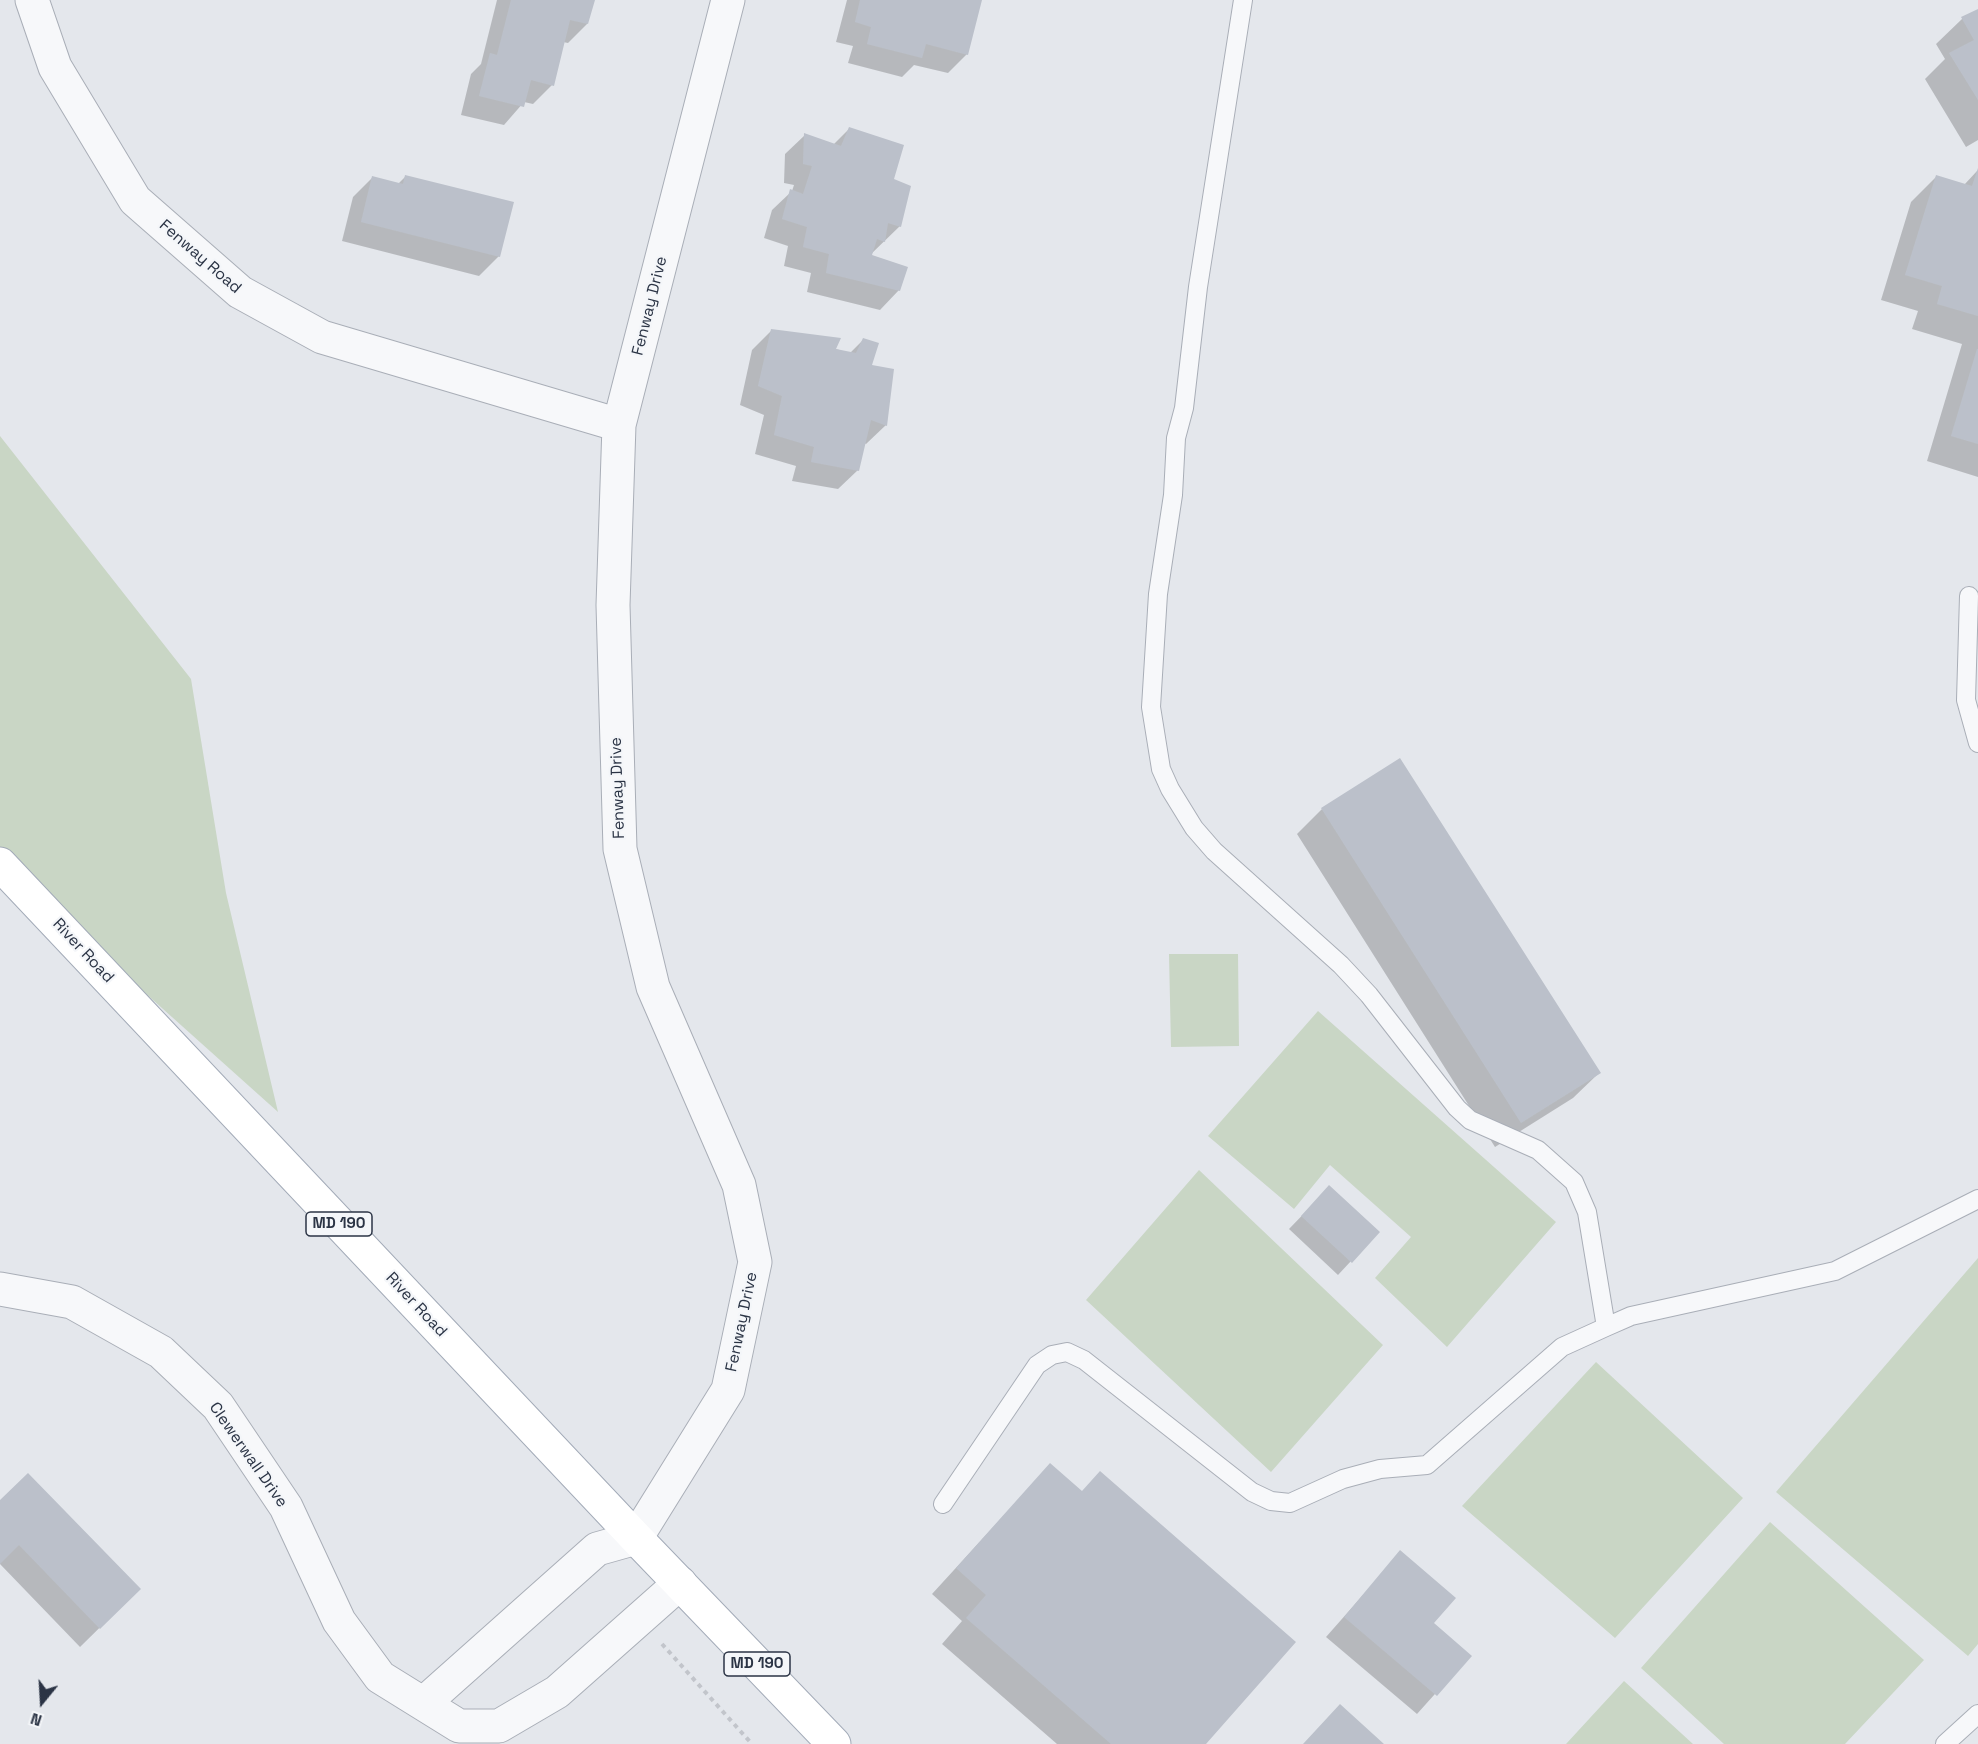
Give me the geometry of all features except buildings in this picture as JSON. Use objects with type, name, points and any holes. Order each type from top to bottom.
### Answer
[{"type":"main road","name":"River Road","points":[[0,864],[636,1538],[834,1744]]},
{"type":"street","name":"Fenway Road","points":[[32,0],[55,67],[135,200],[240,292],[322,338],[619,425]]},
{"type":"street","name":"Fenway Drive","points":[[636,1538],[728,1390],[755,1262],[739,1185],[654,987],[620,849],[613,605],[619,425],[728,0]]},
{"type":"street","name":"Clewerwall Drive","points":[[0,1290],[72,1302],[161,1352],[218,1406],[286,1507],[339,1621],[380,1677],[459,1726],[499,1725],[557,1692],[680,1583]]},
{"type":"street","points":[[424,1703],[597,1549],[636,1538]]},
{"type":"lane","points":[[1243,0],[1198,287],[1184,408],[1176,438],[1173,495],[1158,594],[1151,707],[1161,768],[1184,812],[1214,851],[1341,965],[1369,995],[1458,1108],[1470,1120],[1538,1150],[1574,1182],[1587,1212],[1606,1327]]},
{"type":"lane","points":[[1969,596],[1966,700],[1978,742]]},
{"type":"lane","points":[[943,1504],[1037,1365],[1052,1355],[1067,1352],[1084,1360],[1252,1492],[1271,1501],[1290,1503],[1343,1479],[1380,1469],[1427,1465],[1562,1347],[1606,1327],[1631,1316],[1835,1271],[1978,1199]]},
{"type":"lane","points":[[1946,1744],[1978,1714]]},
{"type":"path","points":[[639,1619],[752,1744]]},
{"type":"green space","points":[[0,436],[191,679],[226,893],[278,1112],[0,863]]},
{"type":"green space","points":[[1169,954],[1238,954],[1239,1046],[1171,1047]]},
{"type":"green space","points":[[1318,1011],[1556,1222],[1447,1347],[1375,1278],[1411,1237],[1330,1165],[1294,1209],[1208,1136]]},
{"type":"green space","points":[[1199,1170],[1383,1345],[1271,1472],[1086,1300]]},
{"type":"green space","points":[[1978,1258],[1978,1644],[1968,1656],[1776,1492]]},
{"type":"green space","points":[[1596,1362],[1743,1498],[1615,1638],[1462,1506]]},
{"type":"green space","points":[[1770,1522],[1924,1660],[1845,1744],[1724,1744],[1641,1668]]},
{"type":"green space","points":[[1624,1681],[1693,1744],[1566,1744]]}]
